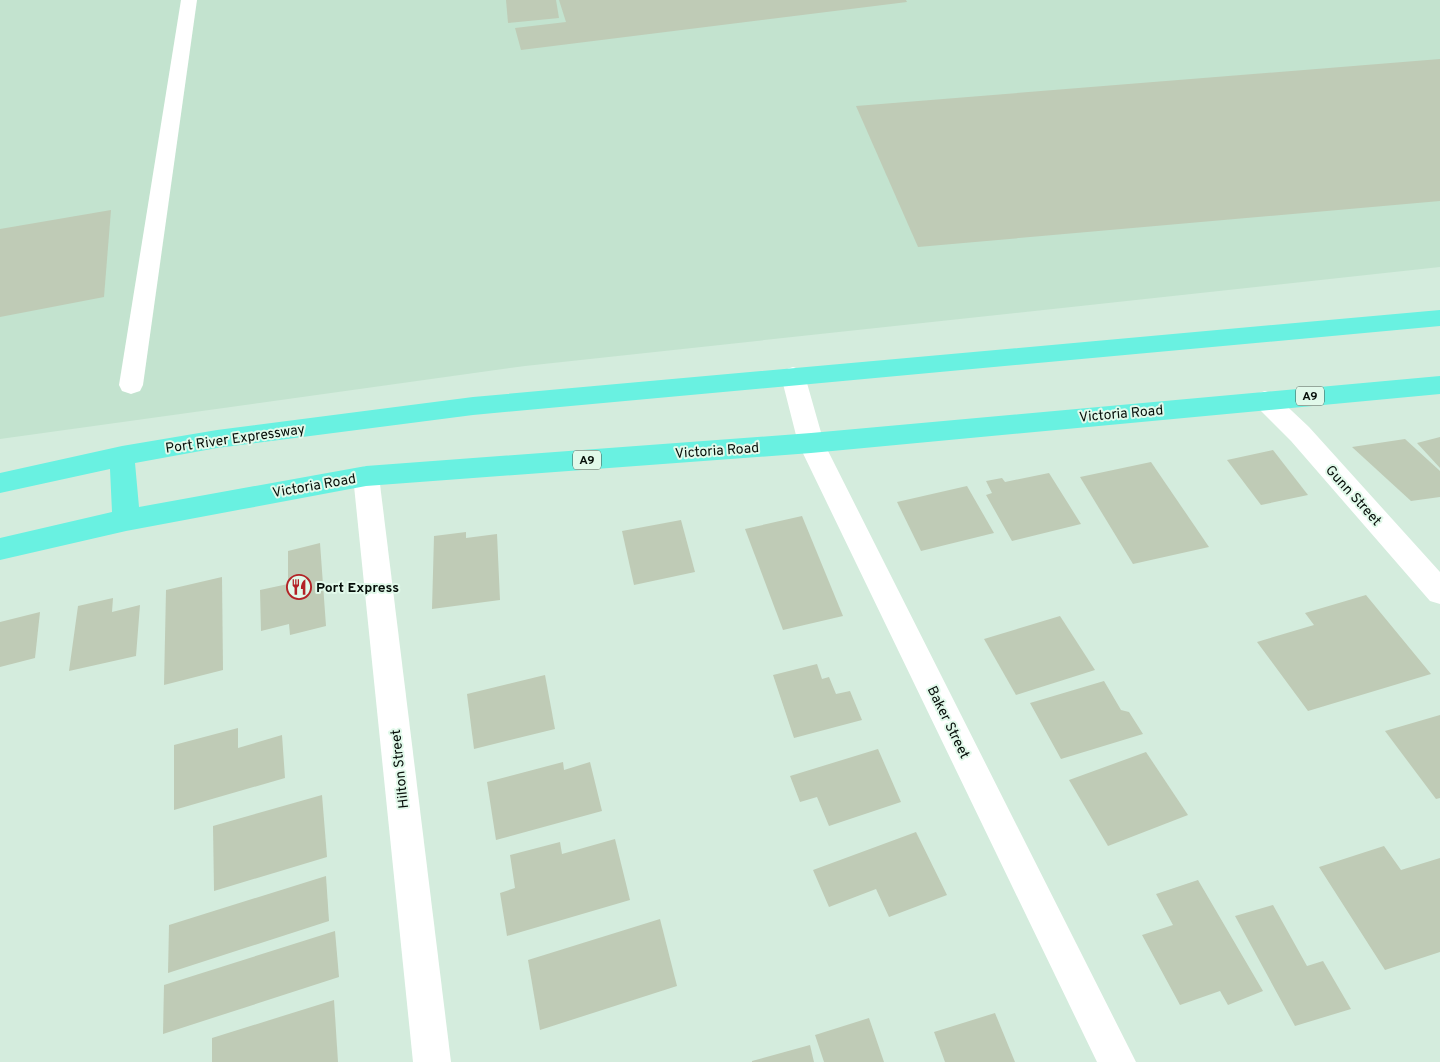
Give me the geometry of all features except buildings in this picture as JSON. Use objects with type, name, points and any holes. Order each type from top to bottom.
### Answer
[{"type":"highway","points":[[793,376],[1440,318]]},
{"type":"highway","name":"Port River Expressway","points":[[0,483],[122,456],[217,439],[473,406],[793,376]]},
{"type":"highway","name":"Victoria Road","points":[[0,549],[126,520],[366,476],[811,442],[1440,385]]},
{"type":"highway","points":[[122,456],[126,520]]},
{"type":"street","points":[[131,384],[189,0]]},
{"type":"street","name":"Baker Street","points":[[793,376],[811,442],[1117,1062]]},
{"type":"street","name":"Gunn Street","points":[[1265,400],[1300,434],[1440,592]]},
{"type":"street","name":"Hilton Street","points":[[366,476],[432,1062]]},
{"type":"shaded area","points":[[0,0],[1440,0],[1440,267],[525,366],[0,439]]},
{"type":"place","name":"Port Express","points":[[299,587]]}]
